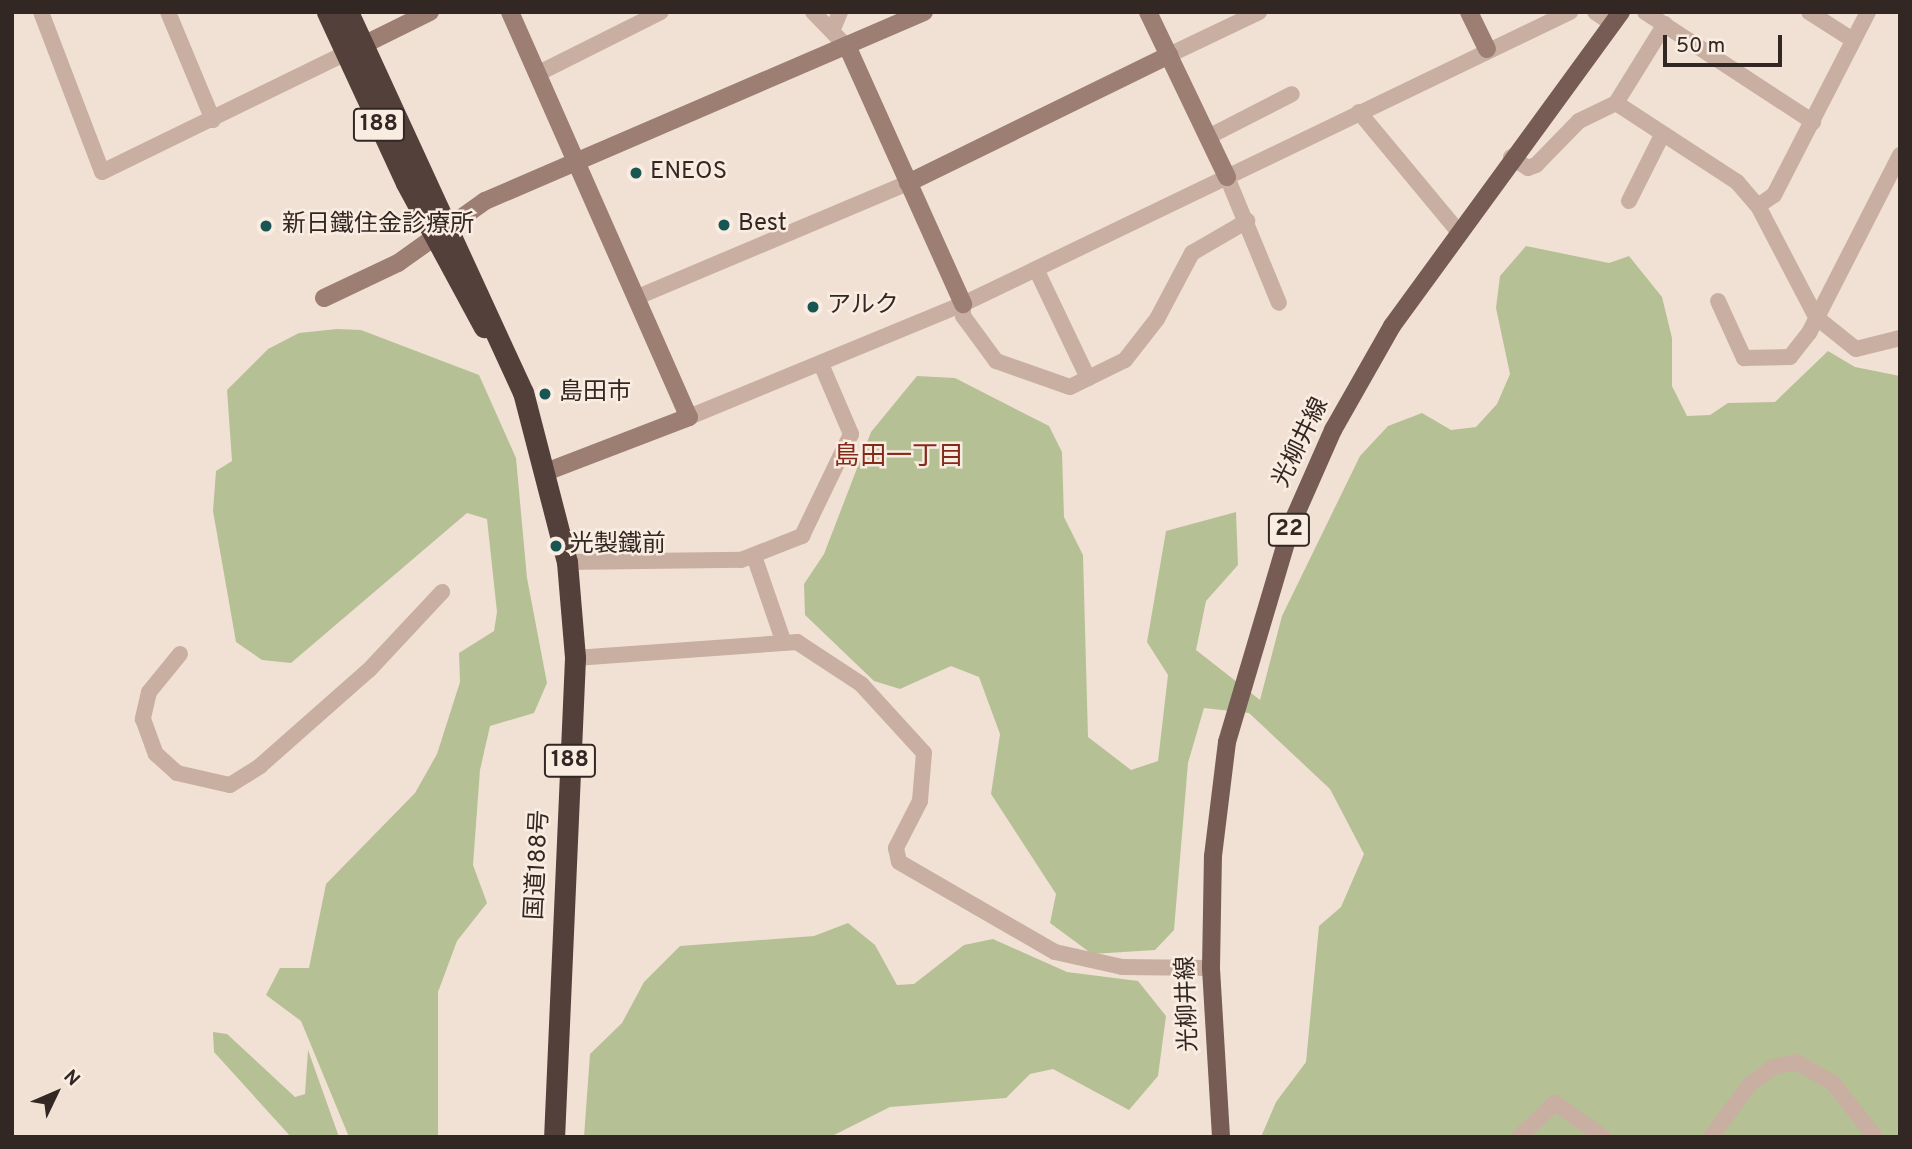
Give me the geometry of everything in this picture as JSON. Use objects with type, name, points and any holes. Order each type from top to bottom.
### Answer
[{"type":"highway","name":"国道188号","points":[[327,12],[355,49],[441,232],[523,392],[548,471],[566,562],[575,658],[554,1137]]},
{"type":"highway","name":"国道188号","points":[[348,12],[355,49]]},
{"type":"main road","name":"光柳井線","points":[[1222,1137],[1210,968],[1213,856],[1227,742],[1275,572],[1333,430],[1457,230],[1617,18]]},
{"type":"street","points":[[41,12],[102,172],[430,12]]},
{"type":"street","points":[[168,12],[213,120]]},
{"type":"street","points":[[510,12],[581,160],[689,416]]},
{"type":"street","points":[[539,73],[662,12]]},
{"type":"street","points":[[813,12],[848,48],[963,304],[963,316],[996,361],[1061,387],[1088,378],[1141,345],[1192,253],[1247,220]]},
{"type":"street","points":[[832,31],[840,12]]},
{"type":"street","points":[[324,298],[398,263],[485,201],[848,48],[924,12]]},
{"type":"street","points":[[1148,12],[1247,220],[1279,303]]},
{"type":"street","points":[[640,296],[908,183],[1259,12]]},
{"type":"street","points":[[1469,12],[1487,49]]},
{"type":"street","points":[[548,471],[821,364],[963,304],[1487,49],[1570,12]]},
{"type":"street","points":[[1595,12],[1617,18]]},
{"type":"street","points":[[1645,12],[1813,122]]},
{"type":"street","points":[[1809,12],[1853,40]]},
{"type":"street","points":[[1758,206],[1774,195],[1868,12]]},
{"type":"street","points":[[1511,158],[1528,168],[1536,165],[1579,121],[1616,103],[1665,24]]},
{"type":"street","points":[[1208,137],[1292,94]]},
{"type":"street","points":[[1616,103],[1661,137],[1737,182],[1758,206],[1816,317],[1856,349],[1900,338]]},
{"type":"street","points":[[1359,112],[1457,230]]},
{"type":"street","points":[[1629,201],[1661,137]]},
{"type":"street","points":[[1718,300],[1744,358],[1790,356],[1816,317],[1900,155]]},
{"type":"street","points":[[1036,270],[1088,378]]},
{"type":"street","points":[[566,562],[754,556],[802,536],[851,434],[821,364]]},
{"type":"street","points":[[754,556],[783,640]]},
{"type":"street","points":[[180,654],[149,692],[143,719],[156,754],[177,773],[211,783],[230,785],[260,766],[369,670],[442,592]]},
{"type":"street","points":[[575,658],[783,640],[829,657],[914,734],[924,753],[920,801],[896,849],[899,862],[1055,952],[1122,967],[1210,968]]},
{"type":"street","points":[[1711,1137],[1750,1084],[1773,1067],[1796,1062],[1833,1083],[1875,1137]]},
{"type":"street","points":[[1519,1137],[1555,1103],[1603,1137]]},
{"type":"green space","points":[[1526,246],[1609,263],[1629,256],[1662,297],[1672,338],[1672,386],[1687,416],[1710,415],[1728,403],[1775,402],[1828,351],[1855,367],[1900,376],[1900,1137],[1261,1137],[1276,1102],[1306,1062],[1319,926],[1341,907],[1364,854],[1330,789],[1249,713],[1204,708],[1188,763],[1174,930],[1155,950],[1092,954],[1050,923],[1056,894],[991,794],[1000,734],[979,677],[951,666],[900,689],[874,681],[805,615],[804,584],[824,554],[871,432],[917,376],[955,378],[1049,426],[1062,452],[1064,517],[1083,555],[1088,737],[1131,770],[1158,761],[1168,675],[1147,642],[1166,531],[1236,512],[1238,565],[1206,601],[1196,650],[1260,700],[1282,616],[1360,456],[1388,426],[1422,413],[1451,430],[1476,427],[1497,404],[1510,374],[1496,308],[1500,276]]},
{"type":"green space","points":[[337,329],[361,330],[479,375],[516,458],[527,578],[547,683],[534,713],[490,726],[480,770],[473,865],[487,903],[457,941],[438,992],[438,1137],[349,1137],[301,1021],[266,995],[280,968],[309,968],[326,884],[415,793],[437,754],[460,682],[459,653],[494,631],[497,612],[487,519],[467,513],[291,663],[262,660],[236,642],[213,511],[216,471],[232,461],[227,390],[268,349],[299,333]]},
{"type":"green space","points":[[848,923],[875,945],[897,985],[914,984],[964,945],[993,939],[1067,972],[1138,981],[1166,1016],[1158,1076],[1129,1110],[1053,1069],[1030,1074],[1006,1098],[890,1107],[830,1137],[584,1137],[590,1054],[622,1023],[644,982],[680,946],[814,936]]},
{"type":"green space","points":[[213,1032],[227,1034],[295,1097],[305,1094],[308,1050],[339,1137],[291,1137],[214,1052]]},
{"type":"place","name":"ENEOS","points":[[636,173]]},
{"type":"place","name":"Best","points":[[724,225]]},
{"type":"place","name":"新日鐵住金診療所","points":[[266,226]]},
{"type":"place","name":"アルク","points":[[813,307]]},
{"type":"place","name":"島田市","points":[[545,394]]},
{"type":"place","name":"光製鐵前","points":[[556,546]]},
{"type":"district","name":"島田一丁目","points":[[899,458]]}]
